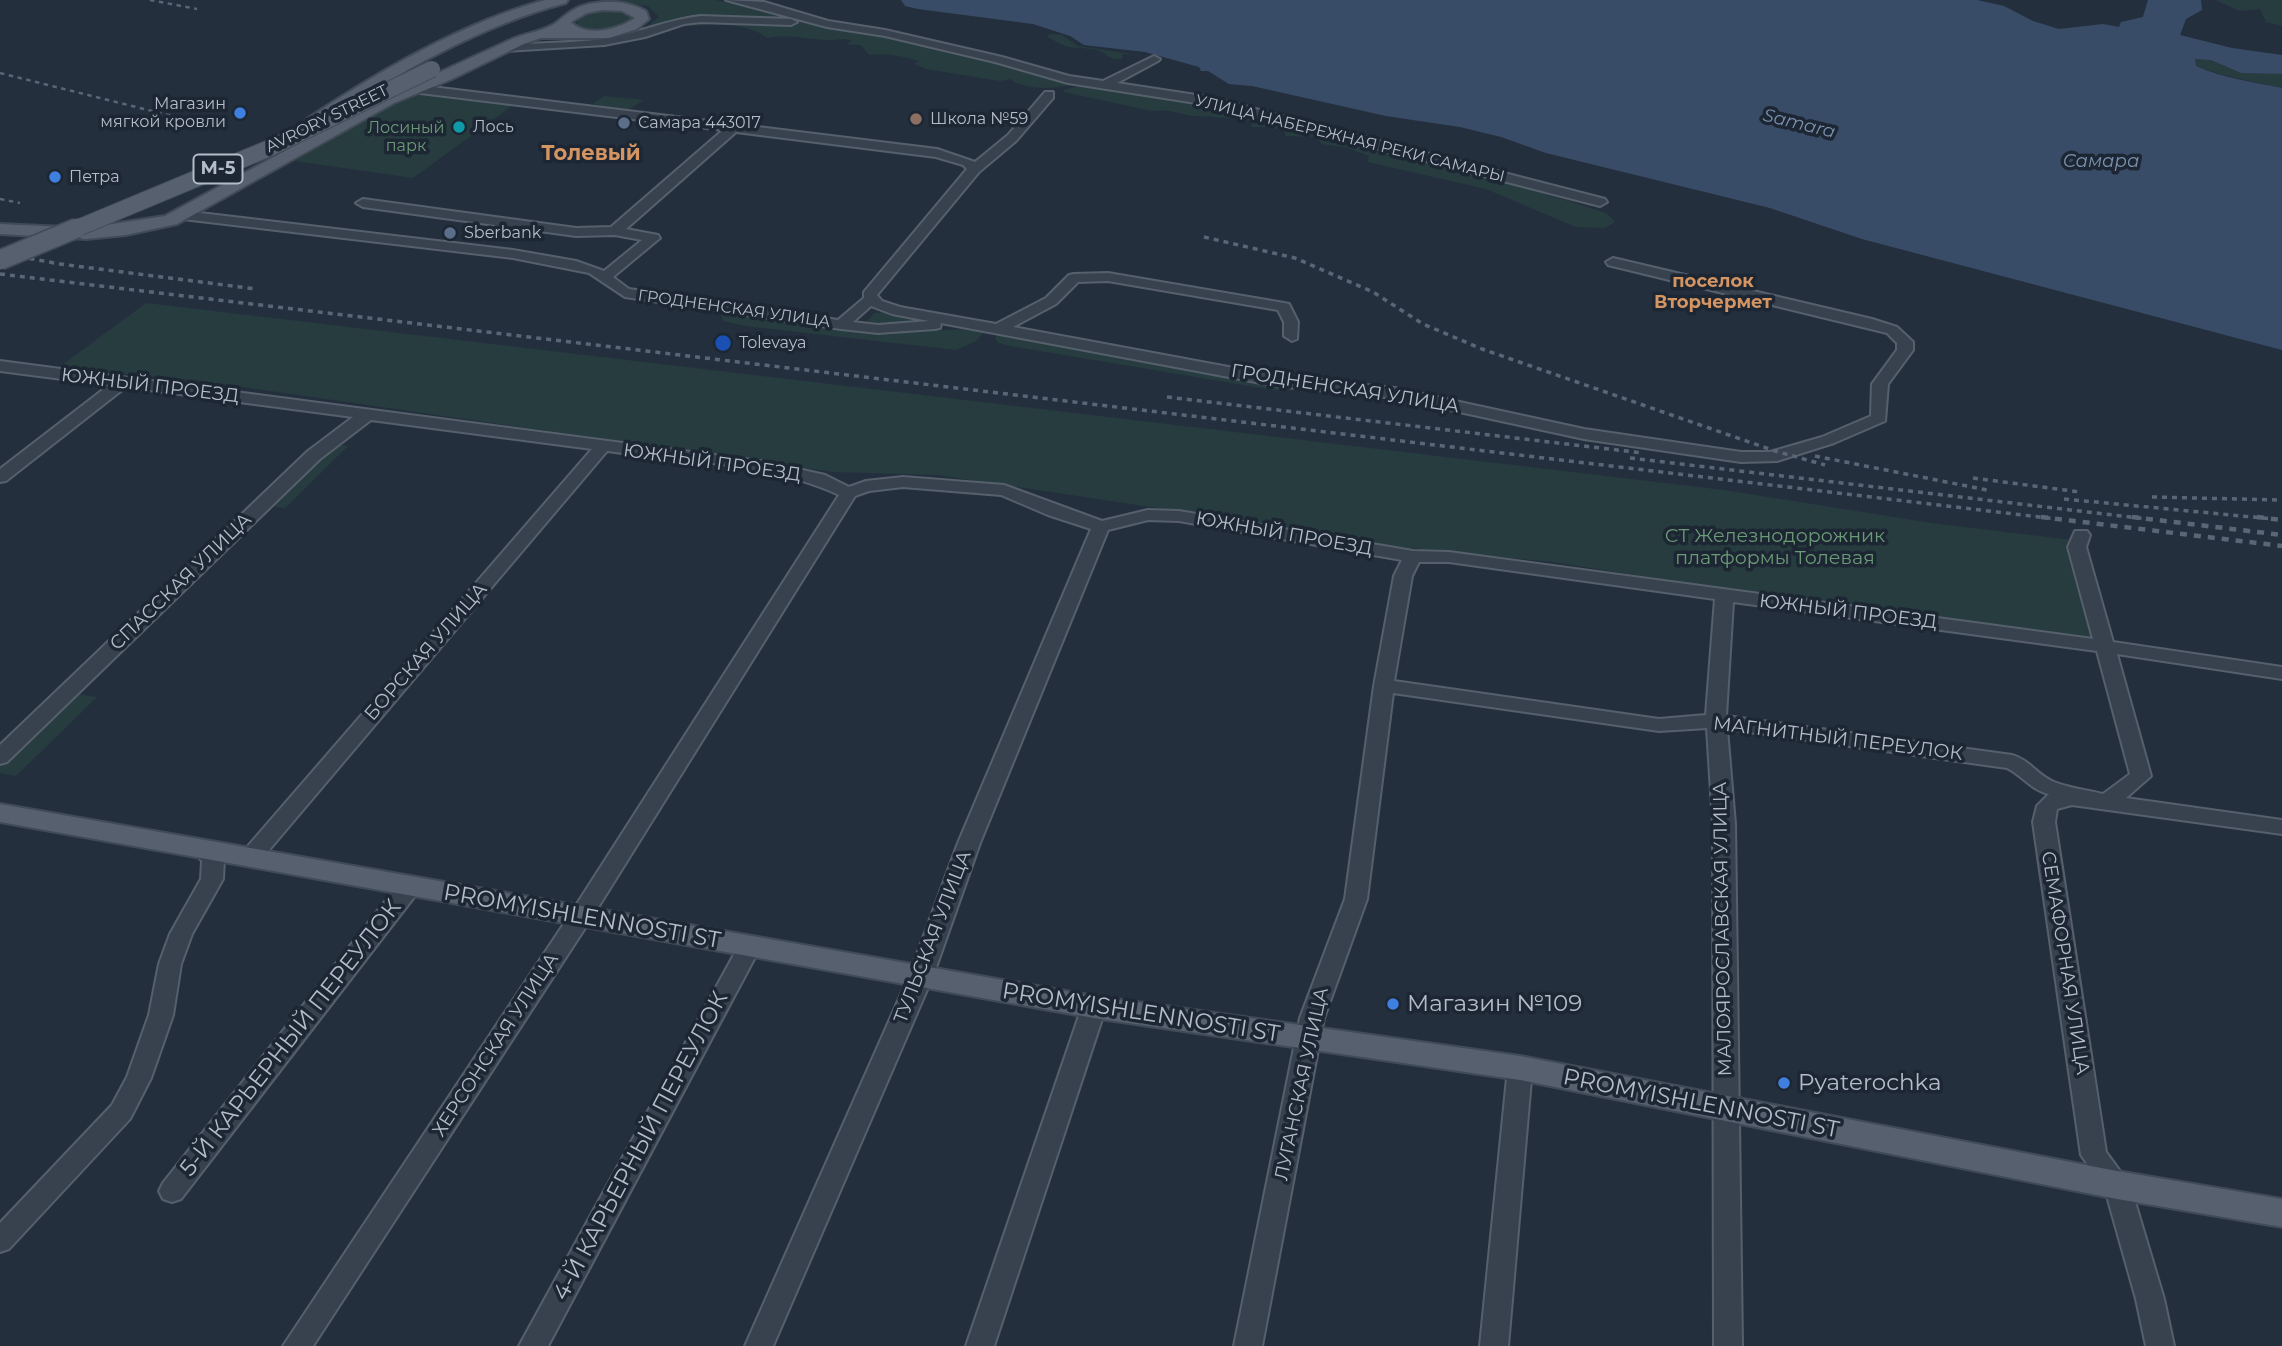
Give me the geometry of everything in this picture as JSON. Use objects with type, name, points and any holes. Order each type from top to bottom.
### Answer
[{"type":"main road","points":[[326,134],[313,121],[357,91],[394,72],[561,0]]},
{"type":"main road","name":"AVRORY STREET","points":[[0,260],[272,147],[432,68],[526,17],[572,0]]},
{"type":"main road","points":[[522,40],[548,34],[591,34],[624,30],[638,24],[642,16],[626,7],[585,6],[581,0]]},
{"type":"main road","points":[[0,229],[41,234],[99,235],[132,230],[183,215],[388,100],[565,22],[574,13],[596,7]]},
{"type":"main road","points":[[526,17],[565,22],[571,30],[591,34]]},
{"type":"main road","points":[[394,72],[416,89]]},
{"type":"main road","name":"PROMYISHLENNOSTI ST","points":[[0,813],[1094,1007],[1308,1040],[1520,1068],[2117,1185],[2282,1213]]},
{"type":"street","name":"УЛИЦА НАБЕРЕЖНАЯ РЕКИ САМАРЫ","points":[[731,0],[764,5],[827,24],[886,33],[998,59],[1036,71],[1236,108],[1600,202]]},
{"type":"street","points":[[505,48],[604,42],[641,35],[682,21],[701,19],[734,18],[827,24]]},
{"type":"street","points":[[1105,84],[1154,59]]},
{"type":"street","points":[[416,89],[937,153],[968,162],[974,169]]},
{"type":"street","points":[[841,325],[874,301],[869,295],[974,169],[1012,138],[1049,95]]},
{"type":"street","points":[[615,231],[734,127]]},
{"type":"street","points":[[363,204],[576,232],[615,231],[653,238],[605,276]]},
{"type":"street","name":"ГРОДНЕНСКАЯ УЛИЦА","points":[[183,215],[513,254],[576,265],[605,276],[625,293],[841,325],[878,329],[960,322]]},
{"type":"street","points":[[1613,262],[1867,322],[1892,330],[1905,342],[1905,350],[1880,384],[1879,418],[1828,440],[1771,457]]},
{"type":"street","points":[[999,328],[1051,300],[1073,278],[1108,277],[1284,307],[1291,322],[1292,336]]},
{"type":"street","name":"ГРОДНЕНСКАЯ УЛИЦА","points":[[874,301],[897,311],[1277,381],[1395,393],[1584,434],[1741,457],[1771,457]]},
{"type":"street","name":"ЮЖНЫЙ ПРОЕЗД","points":[[0,366],[767,467],[819,479],[849,493]]},
{"type":"street","points":[[0,477],[123,382]]},
{"type":"street","name":"СПАССКАЯ УЛИЦА","points":[[0,757],[314,455],[368,414]]},
{"type":"street","name":"БОРСКАЯ УЛИЦА","points":[[250,858],[602,447]]},
{"type":"street","points":[[849,493],[866,486],[903,482],[1004,490],[1101,526]]},
{"type":"street","name":"ХЕРСОНСКАЯ УЛИЦА","points":[[297,1346],[581,916],[849,493]]},
{"type":"street","name":"ЮЖНЫЙ ПРОЕЗД","points":[[1101,526],[1148,515],[1179,516],[1413,556],[1449,557],[1724,596],[2106,645],[2282,673]]},
{"type":"street","name":"ТУЛЬСКАЯ УЛИЦА","points":[[760,1346],[921,976],[969,843],[1101,526]]},
{"type":"street","points":[[2081,535],[2077,547],[2141,776],[2106,802]]},
{"type":"street","name":"ЛУГАНСКАЯ УЛИЦА","points":[[1248,1346],[1308,1040],[1324,979],[1336,956],[1356,899],[1384,686],[1403,576],[1413,556]]},
{"type":"street","name":"МАЛОЯРОСЛАВСКАЯ УЛИЦА","points":[[1724,596],[1716,721],[1724,824],[1728,1346]]},
{"type":"street","name":"МАГНИТНЫЙ ПЕРЕУЛОК","points":[[1384,686],[1659,725],[1716,721],[2012,762],[2024,768],[2032,778],[2047,788],[2106,802],[2282,827]]},
{"type":"street","name":"СЕМАФОРНАЯ УЛИЦА","points":[[2106,802],[2072,798],[2054,800],[2048,806],[2044,822],[2094,1155],[2117,1185],[2150,1298],[2160,1346]]},
{"type":"street","points":[[0,1241],[98,1139],[121,1112],[139,1078],[160,1015],[181,934],[212,879],[213,858],[202,849]]},
{"type":"street","name":"5-Й КАРЬЕРНЫЙ ПЕРЕУЛОК","points":[[172,1191],[410,886]]},
{"type":"street","name":"4-Й КАРЬЕРНЫЙ ПЕРЕУЛОК","points":[[533,1346],[750,946]]},
{"type":"street","points":[[980,1346],[1094,1007]]},
{"type":"street","points":[[1494,1346],[1520,1068]]},
{"type":"green space","points":[[604,0],[715,0],[767,10],[807,24],[861,30],[979,56],[1074,83],[1050,88],[1032,87],[1010,79],[1000,81],[926,69],[914,64],[919,61],[900,56],[869,55],[861,45],[846,44],[852,41],[846,39],[823,40],[784,36],[768,38],[740,27],[689,26],[683,23],[709,16],[641,31],[659,17],[648,6]]},
{"type":"green space","points":[[2216,0],[2282,0],[2282,26],[2266,22],[2260,9],[2239,11]]},
{"type":"green space","points":[[618,9],[633,15],[635,19],[616,29],[602,31],[581,29],[577,23],[579,17],[589,10]]},
{"type":"green space","points":[[1062,35],[1078,46],[1138,55],[1122,54],[1122,59],[1112,58],[1097,50],[1062,45],[1047,36]]},
{"type":"green space","points":[[2195,59],[2211,60],[2241,73],[2282,74],[2282,88],[2206,70],[2196,66]]},
{"type":"green space","points":[[1082,85],[1225,107],[1285,125],[1299,125],[1356,145],[1468,172],[1562,199],[1606,213],[1615,222],[1605,228],[1576,227],[1486,189],[1368,162],[1369,156],[1348,148],[1322,144],[1315,137],[1286,136],[1284,131],[1270,127],[1251,127],[1252,121],[1152,111],[1064,92]]},
{"type":"green space","name":"Лосиный парк","points":[[414,93],[513,105],[413,178],[295,161],[396,99]]},
{"type":"green space","points":[[604,96],[644,100],[624,112],[593,104]]},
{"type":"green space","name":"СТ Железнодорожник платформы Толевая","points":[[146,303],[1724,490],[1931,523],[2072,540],[2097,638],[1764,595],[1553,562],[1368,544],[1205,515],[937,475],[833,472],[194,380],[58,368]]},
{"type":"green space","points":[[887,312],[925,321],[878,325],[865,323],[874,313]]},
{"type":"green space","points":[[739,313],[878,334],[967,329],[983,333],[976,341],[956,350],[746,326],[723,321],[721,314]]},
{"type":"green space","points":[[1000,333],[1293,390],[1273,390],[1010,346],[998,343],[995,338]]},
{"type":"green space","points":[[335,444],[348,446],[285,508],[272,506],[319,455]]},
{"type":"green space","points":[[71,693],[97,697],[16,776],[0,773],[0,761]]},
{"type":"water","name":"Самара","points":[[901,0],[1977,0],[2004,6],[2033,21],[2059,29],[2103,24],[2119,27],[2121,22],[2143,17],[2148,0],[2201,0],[2202,10],[2186,19],[2180,35],[2232,48],[2282,55],[2282,74],[2241,73],[2211,60],[2195,59],[2196,66],[2217,74],[2282,88],[2282,350],[1862,239],[1770,208],[1546,153],[1501,137],[1460,127],[1386,116],[1252,86],[1229,84],[1208,71],[1201,71],[1199,67],[1145,52],[1084,45],[1070,36],[1033,24],[918,9],[905,6]]},
{"type":"railway","points":[[150,0],[197,9]]},
{"type":"railway","points":[[0,73],[216,127]]},
{"type":"railway","points":[[0,199],[20,203]]},
{"type":"railway","points":[[1204,237],[1295,258],[1373,292],[1423,324],[1482,349],[1775,451],[1825,465]]},
{"type":"railway","points":[[0,253],[60,264],[256,289]]},
{"type":"railway","points":[[0,274],[2056,519]]},
{"type":"railway","points":[[1167,397],[1643,453]]},
{"type":"railway","points":[[1815,456],[1987,490]]},
{"type":"railway","points":[[1630,458],[2147,519]]},
{"type":"railway","points":[[1973,478],[2080,492]]},
{"type":"railway","points":[[2152,497],[2282,500]]},
{"type":"railway","points":[[2064,499],[2273,519]]},
{"type":"railway","points":[[2041,517],[2282,546]]},
{"type":"railway","points":[[2132,517],[2282,535]]},
{"type":"railway","points":[[2257,517],[2282,520]]},
{"type":"place","name":"Магазин мягкой кровли","points":[[240,113]]},
{"type":"place","name":"Школа №59","points":[[916,119]]},
{"type":"place","name":"Самара 443017","points":[[624,123]]},
{"type":"place","name":"Лось","points":[[459,127]]},
{"type":"place","name":"Петра","points":[[55,177]]},
{"type":"place","name":"Sberbank","points":[[450,233]]},
{"type":"place","name":"Tolevaya","points":[[723,343]]},
{"type":"place","name":"Магазин №109","points":[[1393,1004]]},
{"type":"place","name":"Pyaterochka","points":[[1784,1083]]},
{"type":"district","name":"Толевый","points":[[591,154]]},
{"type":"district","name":"поселок Вторчермет","points":[[1713,292]]},
{"type":"water label","name":"Samara","points":[[1799,124]]}]
